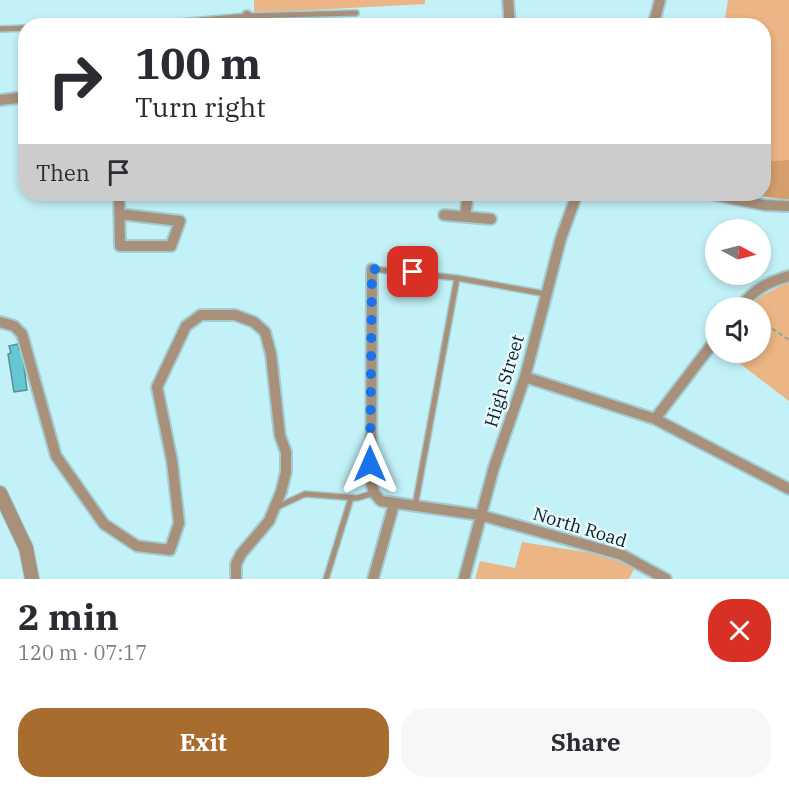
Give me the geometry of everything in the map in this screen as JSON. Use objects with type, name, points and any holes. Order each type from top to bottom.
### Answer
[{"type":"street","points":[[508,0],[509,18]]},
{"type":"street","points":[[655,18],[660,0]]},
{"type":"street","points":[[0,100],[18,98]]},
{"type":"street","points":[[119,201],[119,214],[120,246],[171,246],[180,221],[119,214]]},
{"type":"street","points":[[465,217],[467,201]]},
{"type":"street","name":"High Street","points":[[464,579],[494,467],[525,377],[546,294],[575,201]]},
{"type":"street","points":[[745,201],[789,206]]},
{"type":"street","points":[[444,215],[491,219]]},
{"type":"street","points":[[372,269],[370,464],[374,493],[381,501],[394,504],[373,579]]},
{"type":"street","points":[[748,297],[767,282],[789,276]]},
{"type":"street","points":[[0,322],[14,326],[22,334],[56,456],[104,524],[137,546],[170,550],[179,523],[172,461],[157,387],[186,326],[201,315],[235,315],[254,322],[265,332],[280,436],[286,452],[286,472],[269,520],[241,554],[236,564],[236,579]]},
{"type":"street","points":[[655,419],[705,353]]},
{"type":"street","points":[[525,377],[655,419],[789,489]]},
{"type":"street","points":[[0,493],[26,548],[31,579]]},
{"type":"street","name":"North Road","points":[[394,504],[480,515],[622,555],[666,579]]},
{"type":"lane","points":[[288,18],[356,13]]},
{"type":"lane","points":[[0,28],[18,28]]},
{"type":"lane","points":[[372,269],[457,278],[546,294]]},
{"type":"lane","points":[[416,506],[457,278]]},
{"type":"lane","points":[[274,508],[305,494],[351,498],[374,493]]},
{"type":"lane","points":[[326,579],[351,498]]},
{"type":"path","points":[[771,328],[789,340]]},
{"type":"shaded area","points":[[254,0],[425,0],[425,4],[254,13]]},
{"type":"shaded area","points":[[728,0],[789,0],[789,160],[771,161],[771,18],[725,18]]},
{"type":"shaded area","points":[[789,160],[789,200],[771,197],[771,161]]},
{"type":"shaded area","points":[[789,283],[789,401],[739,363],[771,363],[771,297],[760,297]]},
{"type":"shaded area","points":[[522,542],[616,557],[634,569],[629,579],[475,579],[480,561],[515,568]]},
{"type":"building","points":[[18,344],[19,350],[22,351],[27,390],[14,392],[8,354],[11,353],[9,346]]},
{"type":"route","points":[[370,464],[372,269],[413,272]]}]
